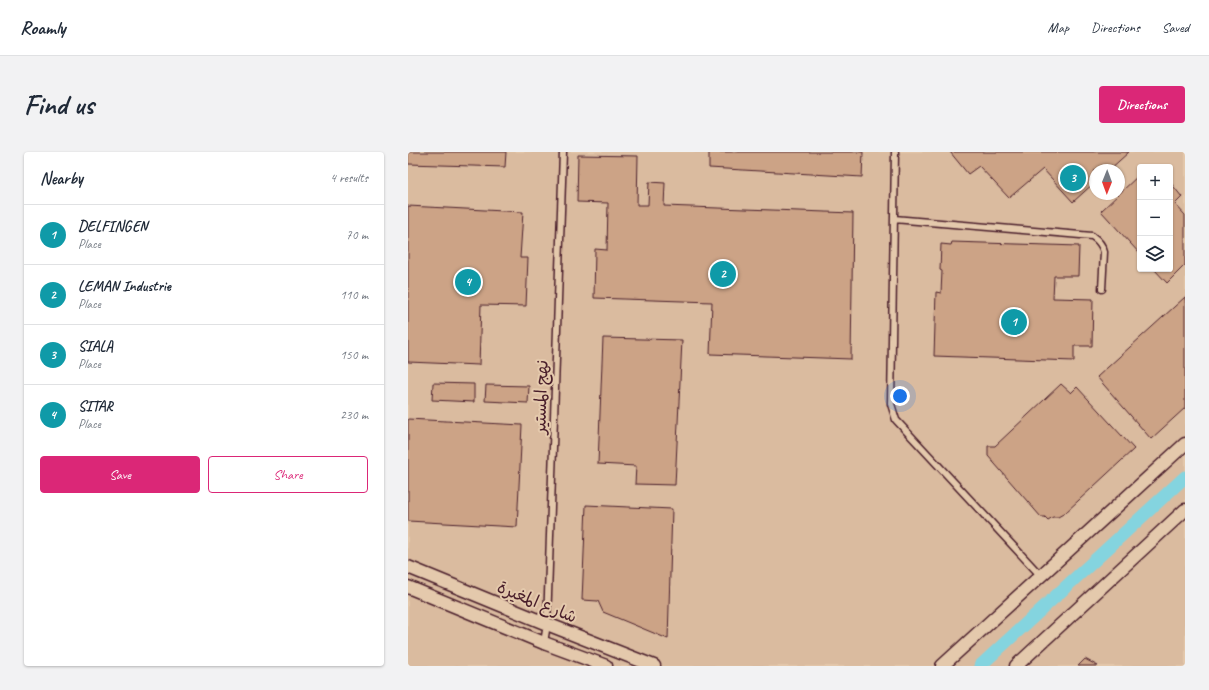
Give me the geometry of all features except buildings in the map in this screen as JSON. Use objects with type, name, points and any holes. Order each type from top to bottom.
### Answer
[{"type":"street","points":[[942,666],[1185,444]]},
{"type":"street","points":[[1016,666],[1185,510]]},
{"type":"street","name":"شارع المغيرة","points":[[408,568],[654,666]]},
{"type":"street","name":"شارع المغيرة","points":[[408,587],[544,643],[606,666]]},
{"type":"lane","name":"نهج المستير","points":[[544,643],[547,624],[563,152]]},
{"type":"lane","points":[[895,152],[891,404],[896,420],[1041,576]]},
{"type":"lane","points":[[894,219],[1092,236],[1103,246],[1102,289]]},
{"type":"shaded area","points":[[408,152],[1185,152],[1185,666],[408,666]]},
{"type":"waterway","points":[[980,666],[1185,477]]},
{"type":"place","name":"SIALA","points":[[1073,178]]},
{"type":"place","name":"LEMAN Industrie","points":[[723,274]]},
{"type":"place","name":"SITAR","points":[[468,282]]},
{"type":"place","name":"DELFINGEN","points":[[1014,322]]}]
